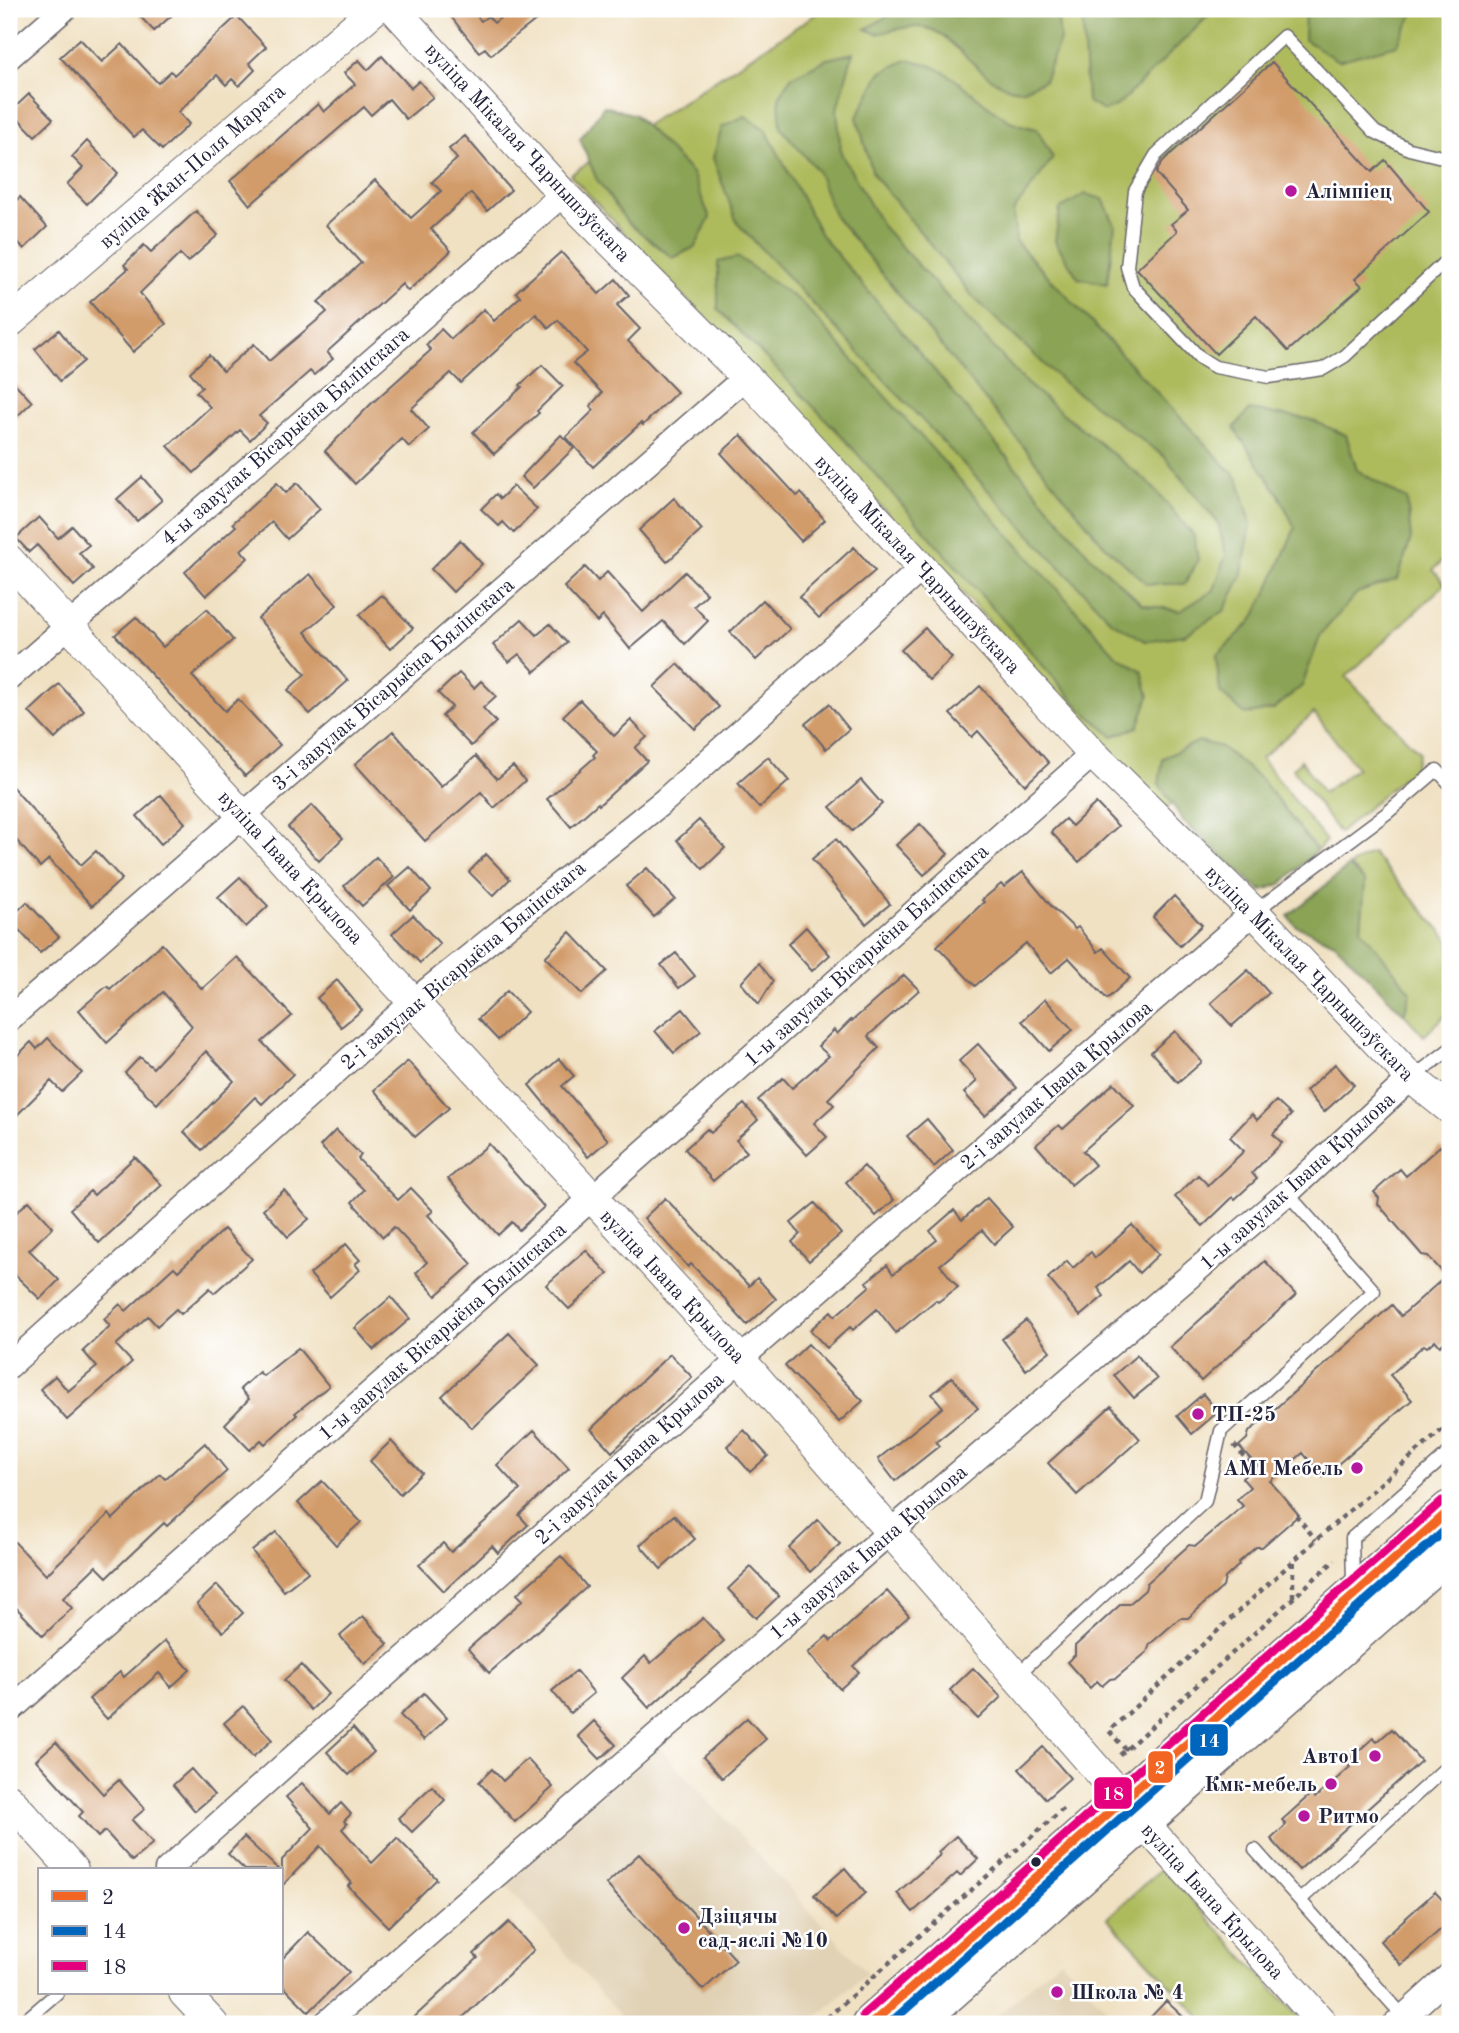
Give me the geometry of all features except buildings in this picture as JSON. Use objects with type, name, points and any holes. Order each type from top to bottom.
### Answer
[{"type":"main road","points":[[914,2024],[1353,1596],[1450,1510]]},
{"type":"main road","points":[[871,2024],[1450,1550]]},
{"type":"street","points":[[9,57],[64,9]]},
{"type":"street","name":"вуліца Жан-Поля Марата","points":[[9,323],[375,9]]},
{"type":"street","name":"вуліца Мікалая Чарнышэўскага","points":[[394,9],[563,194],[746,377],[1093,754],[1254,912],[1411,1079],[1450,1109]]},
{"type":"street","name":"4-ы завулак Вісарыёна Бялінскага","points":[[9,678],[563,194]]},
{"type":"street","name":"3-і завулак Вісарыёна Бялінскага","points":[[9,1019],[746,377]]},
{"type":"street","name":"вуліца Івана Крылова","points":[[9,560],[740,1359],[1133,1811],[1323,2024]]},
{"type":"street","name":"2-і завулак Вісарыёна Бялінскага","points":[[9,1366],[414,1001],[665,800],[921,569]]},
{"type":"street","name":"1-ы завулак Вісарыёна Бялінскага","points":[[9,1711],[1093,754]]},
{"type":"street","name":"2-і завулак Івана Крылова","points":[[168,1868],[740,1359],[1254,912]]},
{"type":"street","name":"1-ы завулак Івана Крылова","points":[[325,2024],[890,1532],[1287,1193],[1411,1079]]},
{"type":"street","points":[[9,1799],[71,1868]]},
{"type":"street","points":[[1400,2021],[1450,1975]]},
{"type":"street","points":[[185,1994],[213,2024]]},
{"type":"lane","points":[[1450,159],[1409,149],[1375,132],[1284,36],[1156,155],[1135,191],[1127,267],[1133,286],[1200,358],[1215,367],[1269,377],[1323,369],[1345,356],[1450,257]]},
{"type":"lane","points":[[1254,912],[1387,813],[1437,770],[1450,784]]},
{"type":"lane","points":[[1411,1079],[1450,1049]]},
{"type":"lane","points":[[1016,1676],[1205,1501],[1222,1431],[1374,1291],[1287,1193]]},
{"type":"lane","points":[[1353,1596],[1352,1538],[1450,1452]]},
{"type":"lane","points":[[1300,1900],[1450,1764]]},
{"type":"lane","points":[[1255,1850],[1400,2021]]},
{"type":"lane","points":[[22,2024],[56,1994]]},
{"type":"path","points":[[1126,1749],[1109,1731],[1316,1540],[1450,1423]]},
{"type":"path","points":[[1222,1431],[1254,1468]]},
{"type":"path","points":[[1296,1515],[1316,1540]]},
{"type":"path","points":[[1342,1518],[1342,1530]]},
{"type":"path","points":[[1120,1755],[1341,1555]]},
{"type":"path","points":[[1293,1562],[1293,1598]]},
{"type":"path","points":[[820,2024],[1058,1813]]},
{"type":"shaded area","name":"Дзіцячы сад-яслі №10","points":[[658,1746],[867,1973],[809,2024],[627,2024],[504,1882]]},
{"type":"shaded area","name":"Школа № 4","points":[[1060,1959],[1121,2024],[988,2024]]},
{"type":"green space","points":[[824,9],[1450,9],[1450,555],[1433,570],[1445,584],[1346,677],[1419,752],[1414,768],[1339,833],[1293,769],[1301,760],[1323,793],[1357,768],[1314,713],[1261,758],[1326,841],[1317,851],[1261,779],[1202,785],[1165,809],[570,175]]},
{"type":"green space","points":[[900,9],[1057,9],[1060,40],[1044,81],[1024,89],[1012,89],[989,77],[945,38],[928,28],[913,27],[877,34],[866,29]]},
{"type":"green space","points":[[1082,9],[1212,9],[1118,105],[1104,111],[1087,102]]},
{"type":"green space","points":[[1305,9],[1415,11],[1397,45],[1338,61],[1304,39]]},
{"type":"green space","points":[[853,53],[837,109],[841,153],[883,227],[1027,384],[1151,485],[1194,536],[1198,560],[1185,584],[1147,584],[1104,545],[834,215],[817,170],[781,128],[779,98],[791,77],[827,59]]},
{"type":"green space","points":[[906,60],[936,68],[1010,121],[1037,129],[1053,158],[1013,212],[1016,242],[1239,480],[1251,524],[1241,578],[1224,611],[1185,635],[1145,641],[1111,621],[737,223],[713,158],[722,127],[745,116],[766,130],[821,235],[1090,556],[1142,604],[1180,611],[1214,590],[1226,554],[1218,523],[1165,457],[1064,383],[974,298],[873,174],[857,117],[880,73]]},
{"type":"green space","points":[[604,106],[635,115],[692,173],[710,218],[695,247],[673,258],[627,222],[596,178],[580,139]]},
{"type":"green space","points":[[1085,194],[1103,199],[1115,225],[1107,284],[1078,278],[1055,241],[1060,209]]},
{"type":"green space","points":[[738,257],[802,303],[1116,655],[1142,671],[1149,696],[1138,727],[1113,736],[1081,709],[841,435],[718,309],[718,262]]},
{"type":"green space","points":[[1249,410],[1309,419],[1346,435],[1357,470],[1407,500],[1411,538],[1398,579],[1357,593],[1321,634],[1302,686],[1274,709],[1245,715],[1220,692],[1216,656],[1252,621],[1295,528],[1279,495],[1234,428]]},
{"type":"green space","points":[[1199,741],[1221,747],[1261,779],[1317,851],[1281,884],[1261,891],[1184,822],[1159,784],[1163,758]]},
{"type":"green space","points":[[1372,853],[1450,941],[1450,1011],[1424,1036],[1404,1014],[1411,992],[1361,929],[1365,882],[1349,866]]},
{"type":"green space","points":[[1349,866],[1365,882],[1361,929],[1411,992],[1404,1014],[1335,943],[1296,926],[1288,916]]},
{"type":"green space","points":[[1162,1868],[1305,2024],[1207,2024],[1107,1918]]},
{"type":"transit line","name":"18","points":[[863,2015],[1442,1501]]},
{"type":"transit line","name":"2","points":[[871,2024],[1450,1510]]},
{"type":"transit line","name":"14","points":[[889,2024],[1450,1526]]},
{"type":"place","name":"Алімпіец","points":[[1291,191]]},
{"type":"place","name":"ТП-25","points":[[1198,1414]]},
{"type":"place","name":"AMI Мебель","points":[[1357,1468]]},
{"type":"place","name":"Авто1","points":[[1375,1756]]},
{"type":"place","name":"Кмк-мебель","points":[[1331,1784]]},
{"type":"place","name":"Ритмо","points":[[1304,1816]]},
{"type":"place","name":"Дзіцячы сад-яслі №10","points":[[684,1928]]},
{"type":"place","name":"Школа № 4","points":[[1057,1992]]}]
